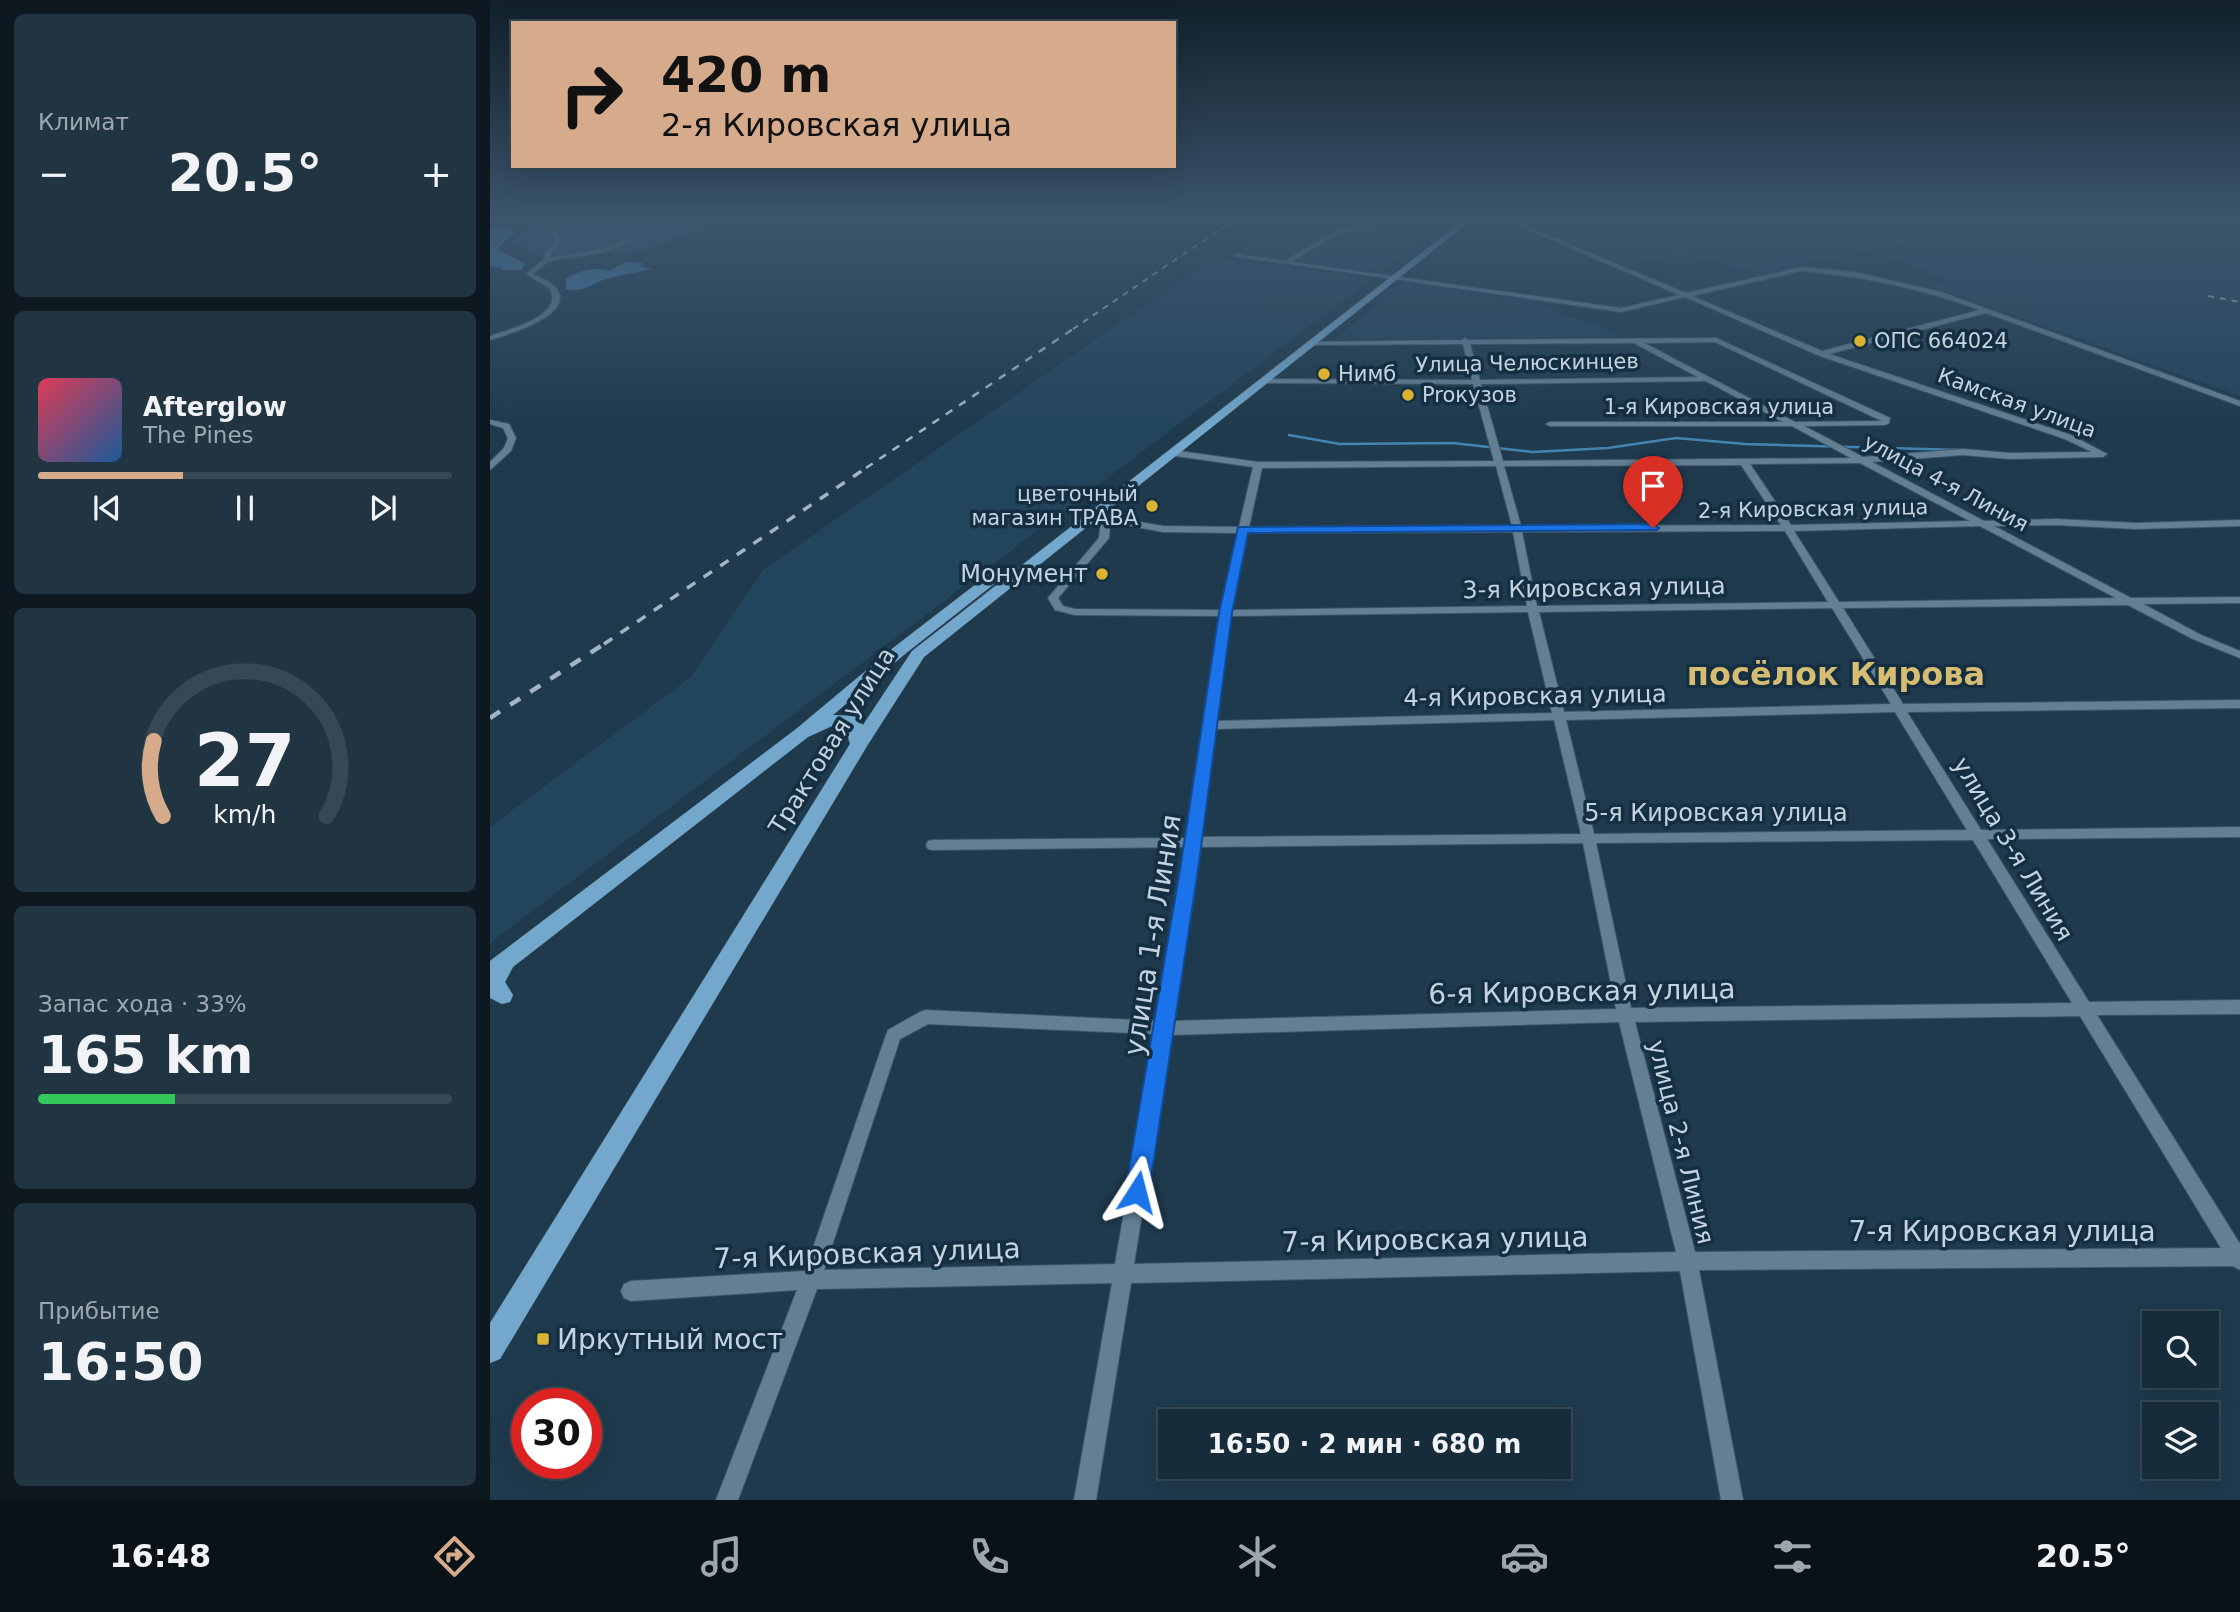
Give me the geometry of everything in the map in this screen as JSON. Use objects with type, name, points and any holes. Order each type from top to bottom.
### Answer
[{"type":"main road","name":"Трактовая улица","points":[[802,733],[899,651],[1375,288]]},
{"type":"main road","name":"Трактовая улица","points":[[490,1349],[859,744],[918,654],[1100,517],[1172,453],[1312,343],[1377,288]]},
{"type":"main road","points":[[490,973],[802,733],[829,721],[849,720],[856,728],[859,744]]},
{"type":"main road","points":[[502,995],[495,989],[494,981],[508,959]]},
{"type":"street","points":[[490,338],[532,323],[550,312],[556,300],[551,288]]},
{"type":"street","points":[[1472,288],[1621,310],[1721,288]]},
{"type":"street","name":"Камская улица","points":[[1668,288],[1823,354],[2068,437],[2103,454],[2010,456],[1963,452],[1866,460]]},
{"type":"street","points":[[1919,288],[2240,404]]},
{"type":"street","points":[[1823,354],[1986,311]]},
{"type":"street","name":"улица 2-я Линия","points":[[1465,340],[1517,528],[1533,610],[1588,837],[1625,1015],[1688,1261],[1732,1500]]},
{"type":"street","name":"улица 4-я Линия","points":[[1636,341],[1716,340],[1887,420]]},
{"type":"street","points":[[1312,343],[1636,341]]},
{"type":"street","name":"улица 4-я Линия","points":[[1636,341],[2197,637],[2240,655]]},
{"type":"street","name":"Улица Челюскинцев","points":[[1264,381],[1707,379]]},
{"type":"street","name":"1-я Кировская улица","points":[[1550,424],[1885,423],[1887,420]]},
{"type":"street","points":[[490,422],[506,426],[512,438],[508,449],[490,467]]},
{"type":"street","points":[[1172,453],[1258,464],[1866,460]]},
{"type":"street","name":"улица 3-я Линия","points":[[1744,462],[1788,528],[2239,1258]]},
{"type":"street","name":"улица 1-я Линия","points":[[1085,1500],[1164,1028],[1226,613],[1258,464]]},
{"type":"street","name":"2-я Кировская улица","points":[[1100,517],[1163,529],[1243,530],[1788,528],[2056,522],[2147,526],[2240,523]]},
{"type":"street","name":"3-я Кировская улица","points":[[1100,517],[1104,538],[1054,598],[1059,608],[1076,612],[1226,613],[2240,600]]},
{"type":"street","name":"4-я Кировская улица","points":[[1209,725],[1899,708],[2240,704]]},
{"type":"street","name":"5-я Кировская улица","points":[[933,845],[2240,832]]},
{"type":"street","name":"6-я Кировская улица","points":[[811,1280],[894,1035],[926,1017],[1164,1028],[1625,1015],[2240,1007]]},
{"type":"street","name":"7-я Кировская улица","points":[[631,1291],[811,1280],[1688,1261],[2239,1258]]},
{"type":"street","points":[[727,1500],[811,1280]]},
{"type":"shaded area","points":[[1171,288],[1360,288],[490,943],[490,827],[691,677],[764,569]]},
{"type":"shaded area","points":[[1397,288],[1445,288],[1533,301],[1563,315],[1599,325],[1619,337],[1334,340]]},
{"type":"shaded area","points":[[1936,288],[2240,288],[2240,396]]},
{"type":"waterway","points":[[1289,435],[1340,444],[1453,443],[1533,452],[1608,448],[1676,438],[1745,444],[1961,450]]},
{"type":"railway","points":[[1073,329],[1134,288]]},
{"type":"railway","points":[[2208,296],[2240,302]]},
{"type":"railway","points":[[866,468],[1076,327]]},
{"type":"railway","points":[[606,642],[869,466]]},
{"type":"railway","points":[[490,718],[606,642]]},
{"type":"place","name":"ОПС 664024","points":[[1860,341]]},
{"type":"place","name":"Нимб","points":[[1324,374]]},
{"type":"place","name":"Proкузов","points":[[1408,395]]},
{"type":"place","name":"цветочный магазин ТРАВА","points":[[1152,506]]},
{"type":"place","name":"Монумент","points":[[1102,574]]},
{"type":"place","name":"Иркутный мост","points":[[543,1339]]},
{"type":"district","name":"посёлок Кирова","points":[[1836,674]]},
{"type":"route","points":[[1137,1192],[1189,870],[1226,613],[1243,530],[1653,528]]}]
